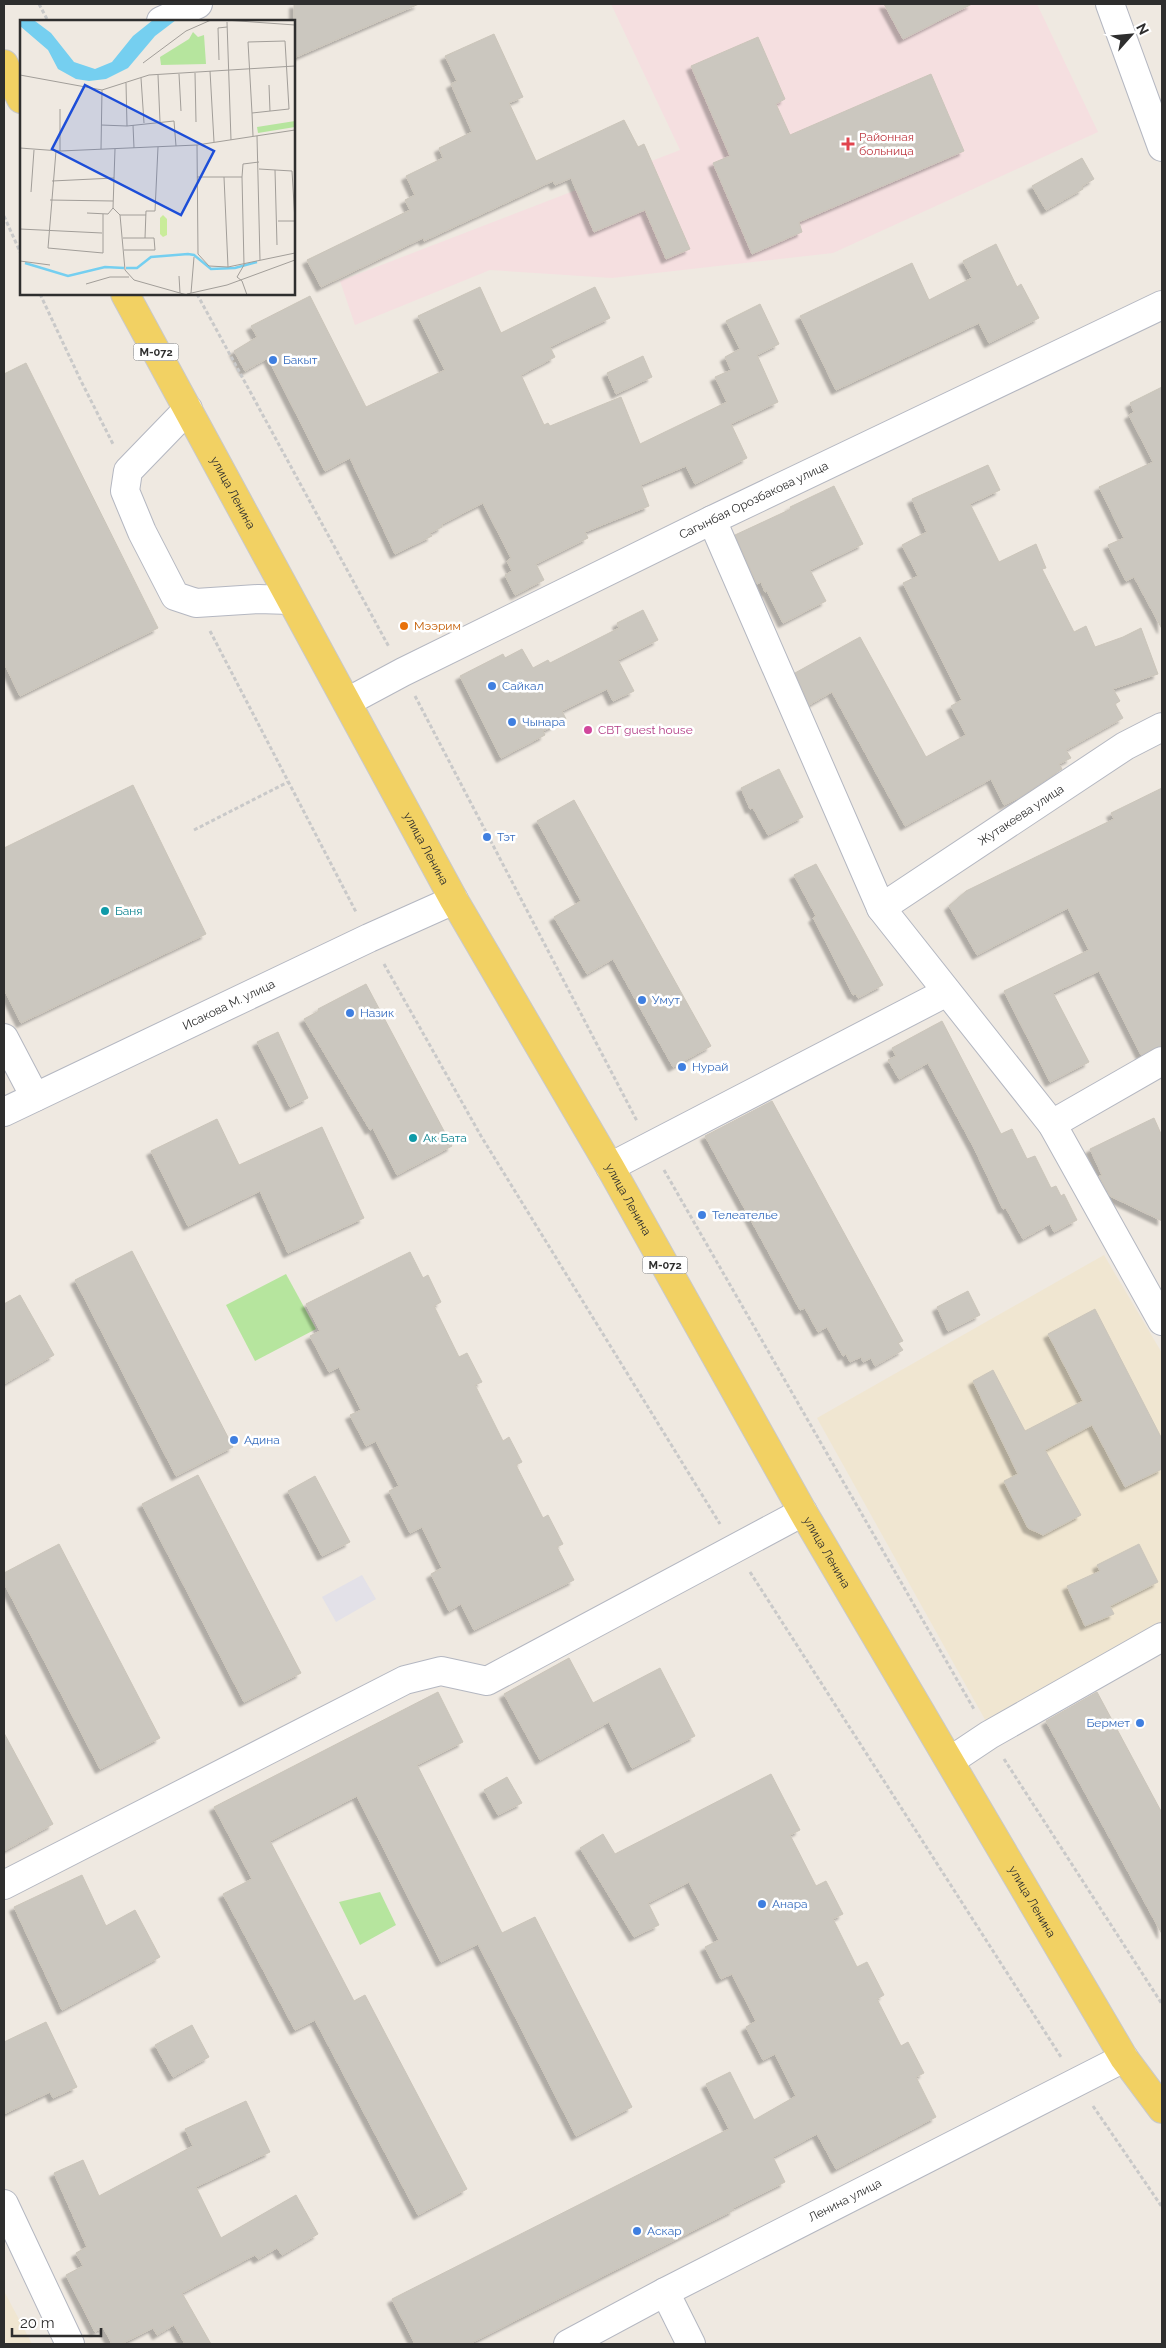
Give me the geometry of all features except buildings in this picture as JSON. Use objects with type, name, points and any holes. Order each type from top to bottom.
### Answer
[{"type":"main road","points":[[4,64],[20,98]]},
{"type":"main road","name":"М-072","points":[[126,295],[188,410]]},
{"type":"main road","name":"улица Ленина","points":[[188,410],[454,900],[610,1167],[803,1512],[1124,2058],[1162,2109]]},
{"type":"street","points":[[163,20],[198,4]]},
{"type":"street","points":[[1110,4],[1162,147]]},
{"type":"street","name":"Сагынбая Орозбакова улица","points":[[348,702],[403,672],[712,520],[1162,305]]},
{"type":"street","points":[[188,410],[128,471],[125,490],[142,532],[175,596],[196,603],[258,598],[290,600]]},
{"type":"street","points":[[712,520],[881,908],[1052,1124],[1162,1321]]},
{"type":"street","name":"Жутакеева улица","points":[[881,908],[1125,746],[1162,727]]},
{"type":"street","name":"Исакова М. улица","points":[[4,1112],[369,938],[454,900]]},
{"type":"street","points":[[610,1167],[947,992]]},
{"type":"street","points":[[4,1038],[34,1097]]},
{"type":"street","points":[[1052,1124],[1162,1061]]},
{"type":"street","points":[[4,1885],[405,1680],[441,1671],[487,1681],[803,1512]]},
{"type":"street","points":[[950,1761],[989,1735],[1162,1637]]},
{"type":"street","name":"Ленина улица","points":[[568,2344],[665,2292],[1124,2058]]},
{"type":"street","points":[[4,2204],[70,2344]]},
{"type":"street","points":[[665,2292],[691,2344]]},
{"type":"path","points":[[39,4],[47,20]]},
{"type":"path","points":[[4,216],[20,252]]},
{"type":"path","points":[[40,295],[81,381],[128,471]]},
{"type":"path","points":[[196,603],[369,938],[481,1136],[735,1550],[1077,2082],[1162,2207]]},
{"type":"path","points":[[194,830],[288,782]]},
{"type":"shaded area","points":[[611,4],[1037,4],[1098,132],[833,253],[612,278],[490,270],[355,325],[340,281],[680,150]]},
{"type":"shaded area","points":[[1104,1255],[1162,1353],[1162,1626],[988,1725],[817,1418]]},
{"type":"shaded area","points":[[362,1575],[376,1599],[336,1622],[322,1597]]},
{"type":"shaded area","points":[[4,2291],[32,2344],[4,2344]]},
{"type":"green space","points":[[286,1274],[316,1329],[255,1361],[226,1305]]},
{"type":"green space","points":[[380,1892],[396,1925],[360,1945],[339,1902]]},
{"type":"place","name":"Районная больница","points":[[848,144]]},
{"type":"place","name":"Бакыт","points":[[273,360]]},
{"type":"place","name":"Мээрим","points":[[404,626]]},
{"type":"place","name":"Сайкал","points":[[492,686]]},
{"type":"place","name":"Чынара","points":[[512,722]]},
{"type":"place","name":"CBT guest house","points":[[588,730]]},
{"type":"place","name":"Тэт","points":[[487,837]]},
{"type":"place","name":"Баня","points":[[105,911]]},
{"type":"place","name":"Умут","points":[[642,1000]]},
{"type":"place","name":"Назик","points":[[350,1013]]},
{"type":"place","name":"Нурай","points":[[682,1067]]},
{"type":"place","name":"Ак Бата","points":[[413,1138]]},
{"type":"place","name":"Телеателье","points":[[702,1215]]},
{"type":"place","name":"Адина","points":[[234,1440]]},
{"type":"place","name":"Бермет","points":[[1140,1723]]},
{"type":"place","name":"Анара","points":[[762,1904]]},
{"type":"place","name":"Аскар","points":[[637,2231]]}]
